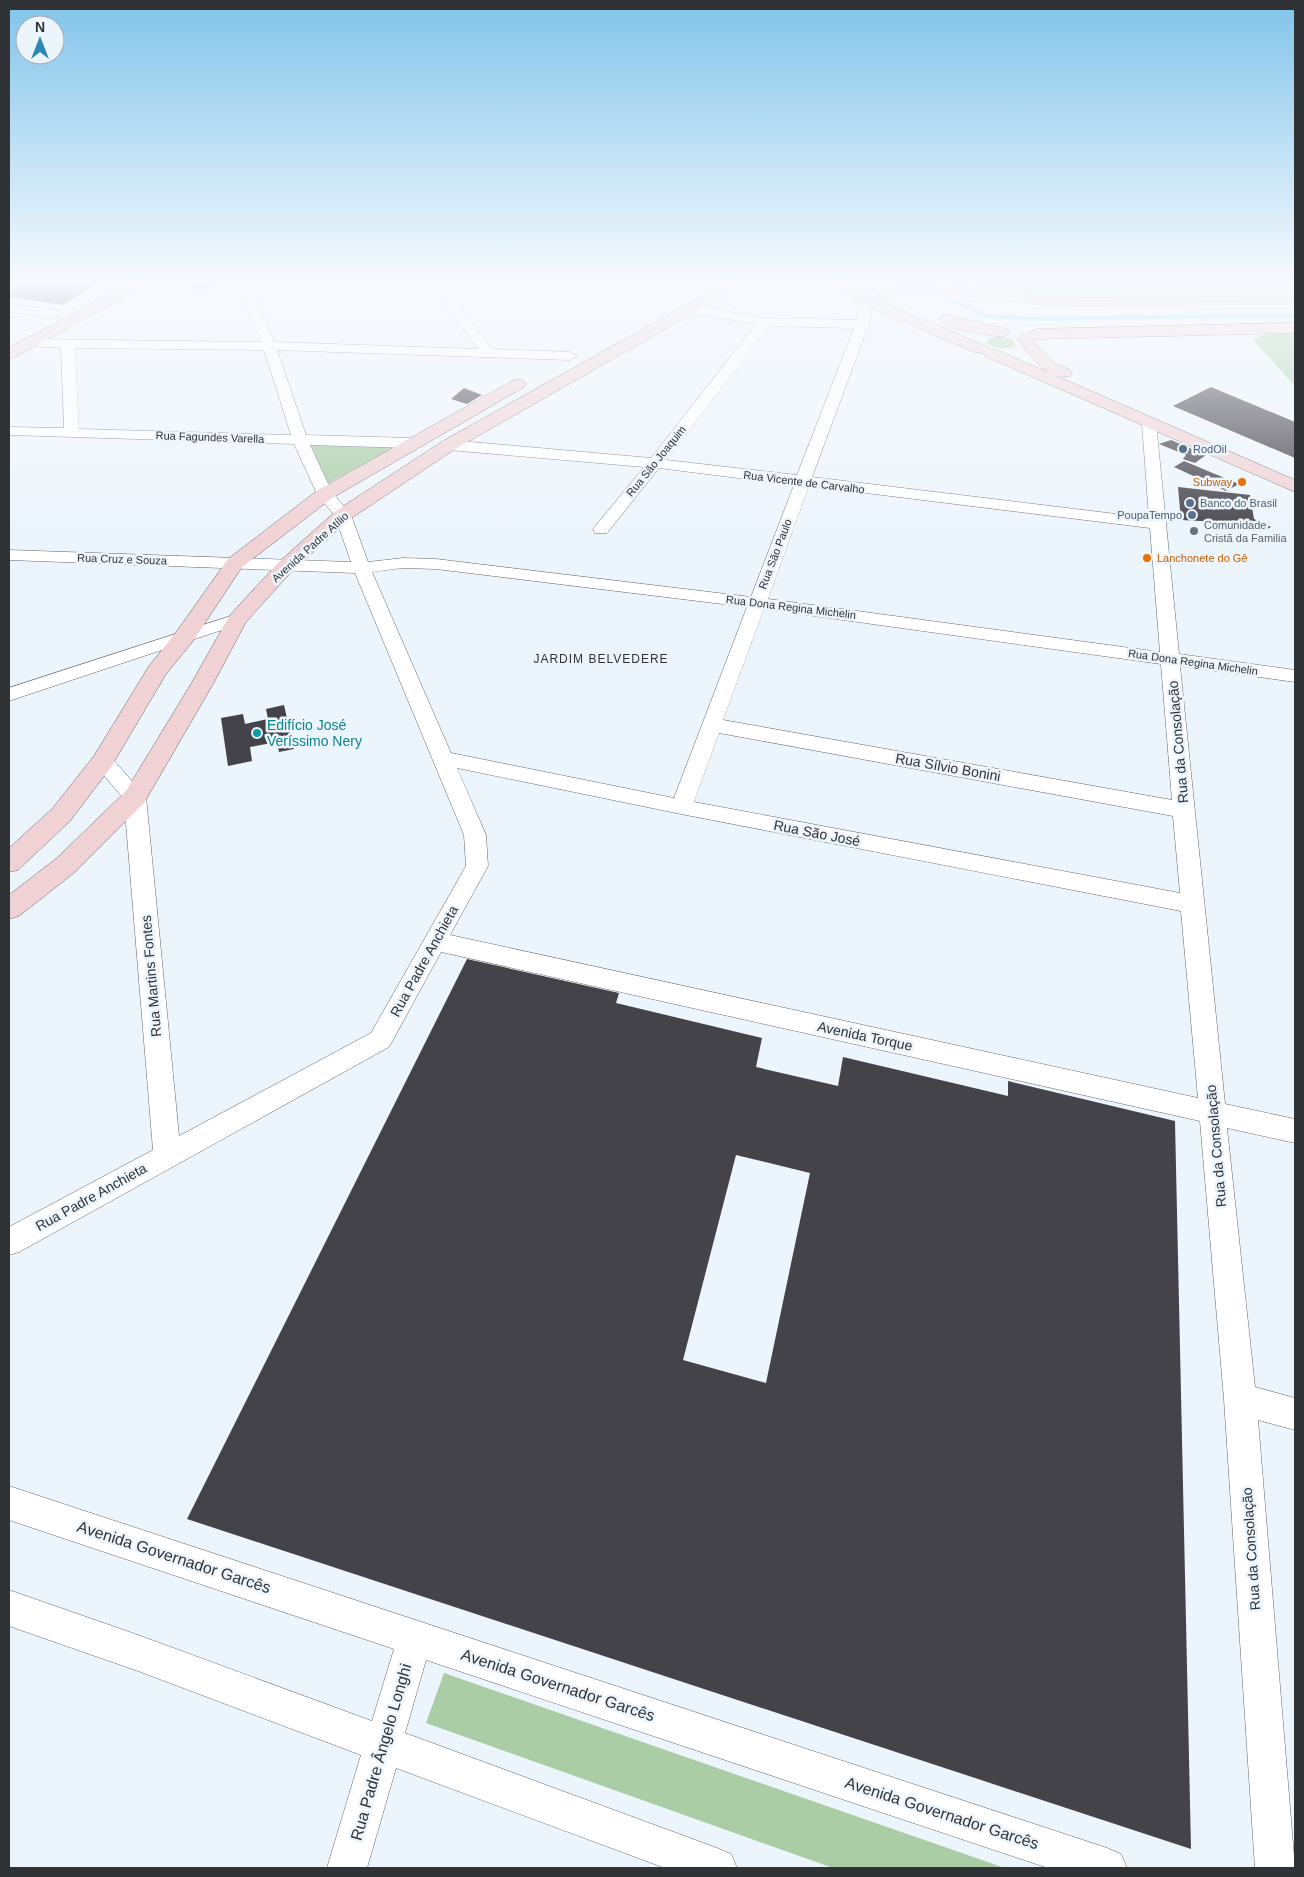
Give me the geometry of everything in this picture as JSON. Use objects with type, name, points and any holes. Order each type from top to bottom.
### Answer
[{"type":"street","points":[[69,368],[72,432]]},
{"type":"street","name":"Rua Padre Anchieta","points":[[9,1242],[380,1040],[477,866],[475,834],[362,568],[343,515],[324,494],[300,440],[275,368]]},
{"type":"street","points":[[9,863],[61,815],[103,761],[157,671],[185,636],[235,563],[324,494],[411,443],[549,368]]},
{"type":"street","name":"Avenida Padre Atílio","points":[[9,909],[66,866],[135,797],[202,684],[237,619],[286,566],[343,515],[449,445],[585,368]]},
{"type":"street","name":"Rua São Joaquim","points":[[602,529],[730,368]]},
{"type":"street","name":"Rua São Paulo","points":[[680,806],[713,725],[845,368]]},
{"type":"street","points":[[1024,368],[1295,487]]},
{"type":"street","points":[[1052,368],[1295,472]]},
{"type":"street","name":"Rua da Consolação","points":[[1149,423],[1192,904],[1240,1399],[1275,1868]]},
{"type":"street","name":"Rua Fagundes Varella","points":[[9,431],[411,443]]},
{"type":"street","name":"Rua Vicente de Carvalho","points":[[449,445],[656,463],[1159,524]]},
{"type":"street","name":"Rua Cruz e Souza","points":[[9,555],[286,566]]},
{"type":"street","name":"Rua Dona Regina Michelin","points":[[286,566],[362,568],[403,563],[436,564],[757,603],[1295,676]]},
{"type":"street","points":[[9,695],[237,619]]},
{"type":"street","name":"Rua Sílvio Bonini","points":[[713,725],[1184,810]]},
{"type":"street","name":"Rua São José","points":[[442,758],[680,806],[1192,904]]},
{"type":"street","points":[[103,761],[135,797]]},
{"type":"street","name":"Rua Martins Fontes","points":[[135,797],[167,1155]]},
{"type":"street","name":"Avenida Torque","points":[[436,940],[1295,1131]]},
{"type":"street","points":[[1240,1399],[1295,1414]]},
{"type":"street","name":"Avenida Governador Garcês","points":[[9,1503],[415,1636],[1107,1868]]},
{"type":"street","points":[[9,1608],[138,1653],[716,1868]]},
{"type":"street","name":"Rua Padre Ângelo Longhi","points":[[347,1868],[415,1636]]},
{"type":"green space","points":[[1278,368],[1295,368],[1295,386]]},
{"type":"green space","points":[[309,443],[397,446],[328,483]]},
{"type":"green space","points":[[444,1673],[1005,1868],[833,1868],[426,1723]]},
{"type":"building","points":[[1211,387],[1295,422],[1295,458],[1173,406]]},
{"type":"building","points":[[464,388],[482,395],[467,404],[451,399]]},
{"type":"building","name":"RodOil","points":[[1171,440],[1206,455],[1195,463],[1183,459],[1186,455],[1159,444]]},
{"type":"building","points":[[1184,461],[1239,484],[1226,491],[1174,467]]},
{"type":"building","points":[[1178,487],[1250,495],[1254,519],[1271,527],[1267,529],[1220,522],[1181,520]]},
{"type":"building","name":"Edifício José Veríssimo Nery","points":[[284,705],[294,749],[279,752],[277,742],[250,747],[252,761],[228,766],[221,718],[243,714],[245,724],[268,719],[266,709]]},
{"type":"building","points":[[467,959],[619,993],[616,1003],[762,1038],[756,1067],[838,1086],[843,1057],[1008,1096],[1008,1081],[1175,1121],[1191,1849],[187,1519]],"holes":[[[736,1155],[810,1173],[766,1383],[683,1360]]]},
{"type":"place","name":"RodOil","points":[[1183,449]]},
{"type":"place","name":"Subway","points":[[1242,482]]},
{"type":"place","name":"Banco do Brasil","points":[[1190,503]]},
{"type":"place","name":"PoupaTempo","points":[[1192,515]]},
{"type":"place","name":"Comunidade Cristã da Familia","points":[[1194,531]]},
{"type":"place","name":"Lanchonete do Gê","points":[[1147,558]]},
{"type":"place","name":"Edifício José Veríssimo Nery","points":[[257,733]]},
{"type":"district","name":"JARDIM BELVEDERE","points":[[601,659]]}]
